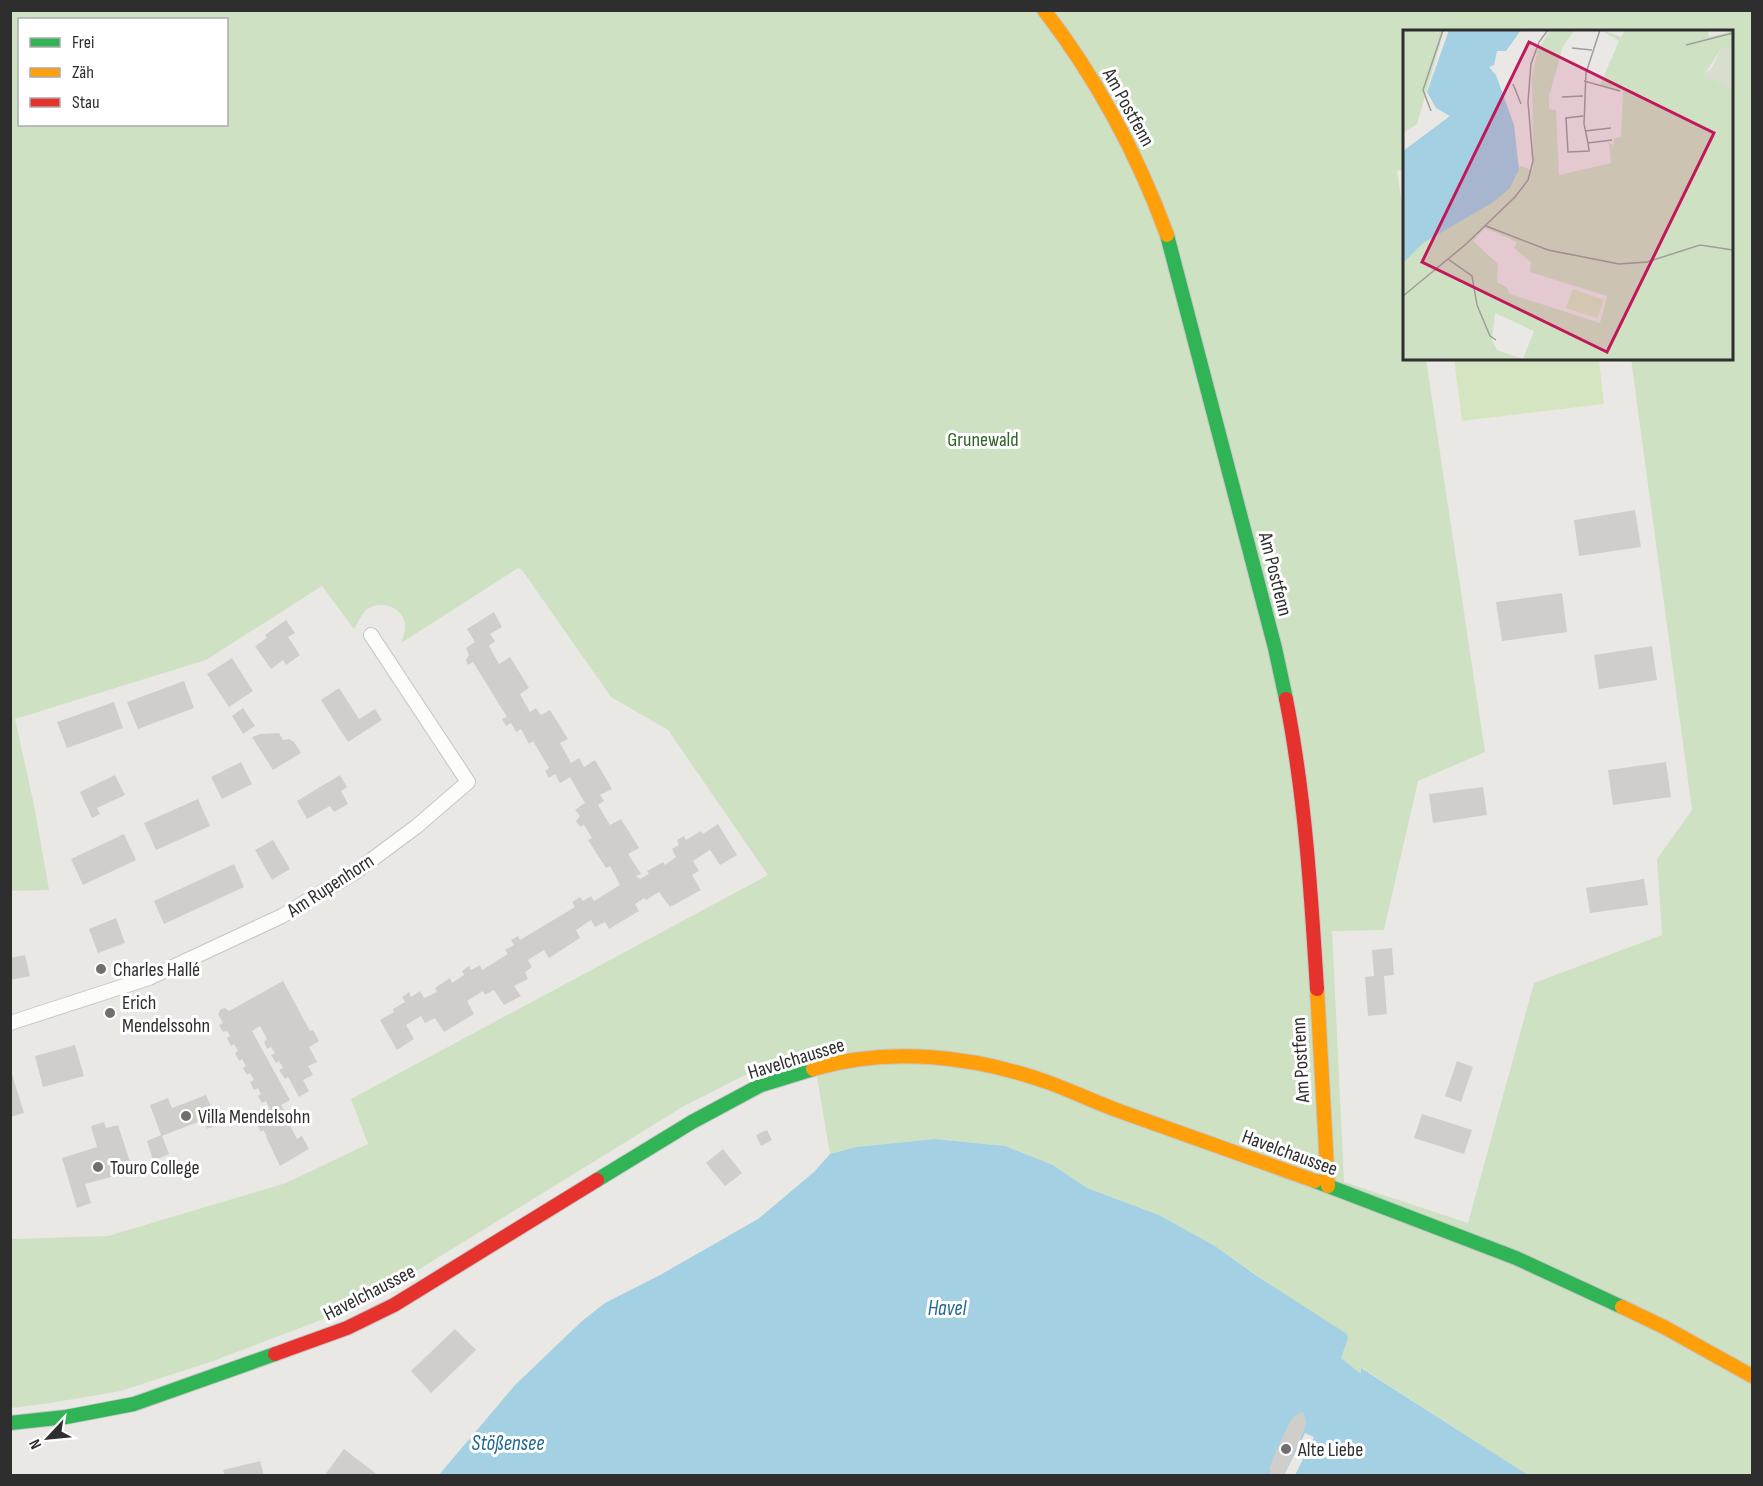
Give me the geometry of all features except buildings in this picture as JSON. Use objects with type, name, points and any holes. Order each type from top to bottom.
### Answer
[{"type":"street","name":"Am Postfenn","points":[[1044,10],[1088,72],[1112,113],[1155,200],[1172,247],[1275,648],[1304,805],[1310,868],[1328,1186]]},
{"type":"street","name":"Am Rupenhorn","points":[[10,1023],[148,978],[282,916],[354,873],[417,826],[468,782],[371,635]]},
{"type":"street","name":"Havelchaussee","points":[[10,1423],[66,1417],[134,1404],[347,1328],[394,1305],[692,1122],[761,1085],[841,1061],[894,1056],[950,1059],[1001,1068],[1048,1083],[1108,1107],[1328,1186],[1516,1258],[1664,1327],[1752,1376]]},
{"type":"green space","name":"Grunewald","points":[[10,11],[1752,11],[1752,1475],[1528,1475],[1362,1368],[1362,1375],[1341,1358],[1348,1339],[1215,1246],[1159,1215],[1087,1188],[1053,1165],[1005,1146],[935,1139],[856,1147],[830,1154],[813,1053],[777,1059],[684,1106],[384,1291],[316,1322],[213,1361],[121,1391],[11,1408],[11,1239],[108,1236],[286,1183],[368,1144],[351,1099],[768,875],[668,730],[611,697],[522,570],[518,568],[401,643],[405,626],[398,611],[383,605],[367,609],[354,629],[322,586],[206,660],[15,719],[34,805],[49,890],[11,891]],"holes":[[[1403,30],[1733,30],[1733,360],[1631,360],[1692,810],[1657,859],[1662,935],[1534,983],[1468,1223],[1344,1182],[1332,931],[1384,930],[1418,781],[1485,752],[1426,360],[1403,360],[1403,210],[1397,171],[1403,169]]]},
{"type":"green space","points":[[1454,360],[1599,360],[1604,404],[1462,421]]},
{"type":"water","name":"Havel","points":[[935,1139],[1005,1146],[1053,1165],[1087,1188],[1159,1215],[1215,1246],[1347,1334],[1348,1339],[1341,1358],[1361,1374],[1361,1368],[1528,1475],[438,1476],[515,1385],[582,1321],[605,1303],[660,1275],[758,1219],[814,1172],[830,1154],[856,1147]]},
{"type":"pier","points":[[1305,1433],[1314,1437],[1295,1475],[1284,1475]]},
{"type":"traffic: fast","points":[[1167,235],[1275,648],[1286,699]]},
{"type":"traffic: fast","points":[[597,1180],[692,1122],[761,1085],[813,1069]]},
{"type":"traffic: fast","points":[[1315,1181],[1516,1258],[1622,1307]]},
{"type":"traffic: fast","points":[[10,1423],[66,1417],[134,1404],[275,1354]]},
{"type":"traffic: slow","points":[[1044,10],[1081,63],[1114,118],[1143,175],[1167,235]]},
{"type":"traffic: slow","points":[[1317,989],[1328,1186]]},
{"type":"traffic: slow","points":[[813,1069],[842,1062],[902,1056],[932,1057],[992,1066],[1050,1083],[1122,1112],[1315,1181]]},
{"type":"traffic: slow","points":[[1622,1307],[1664,1327],[1752,1376]]},
{"type":"traffic: jam","points":[[1286,699],[1303,807],[1317,989]]},
{"type":"traffic: jam","points":[[275,1354],[347,1328],[394,1305],[597,1180]]},
{"type":"place","name":"Charles Hallé","points":[[101,969]]},
{"type":"place","name":"Erich Mendelssohn","points":[[110,1013]]},
{"type":"place","name":"Villa Mendelsohn","points":[[186,1116]]},
{"type":"place","name":"Touro College","points":[[98,1167]]},
{"type":"place","name":"Alte Liebe","points":[[1286,1449]]},
{"type":"water label","name":"Stößensee","points":[[508,1443]]}]
